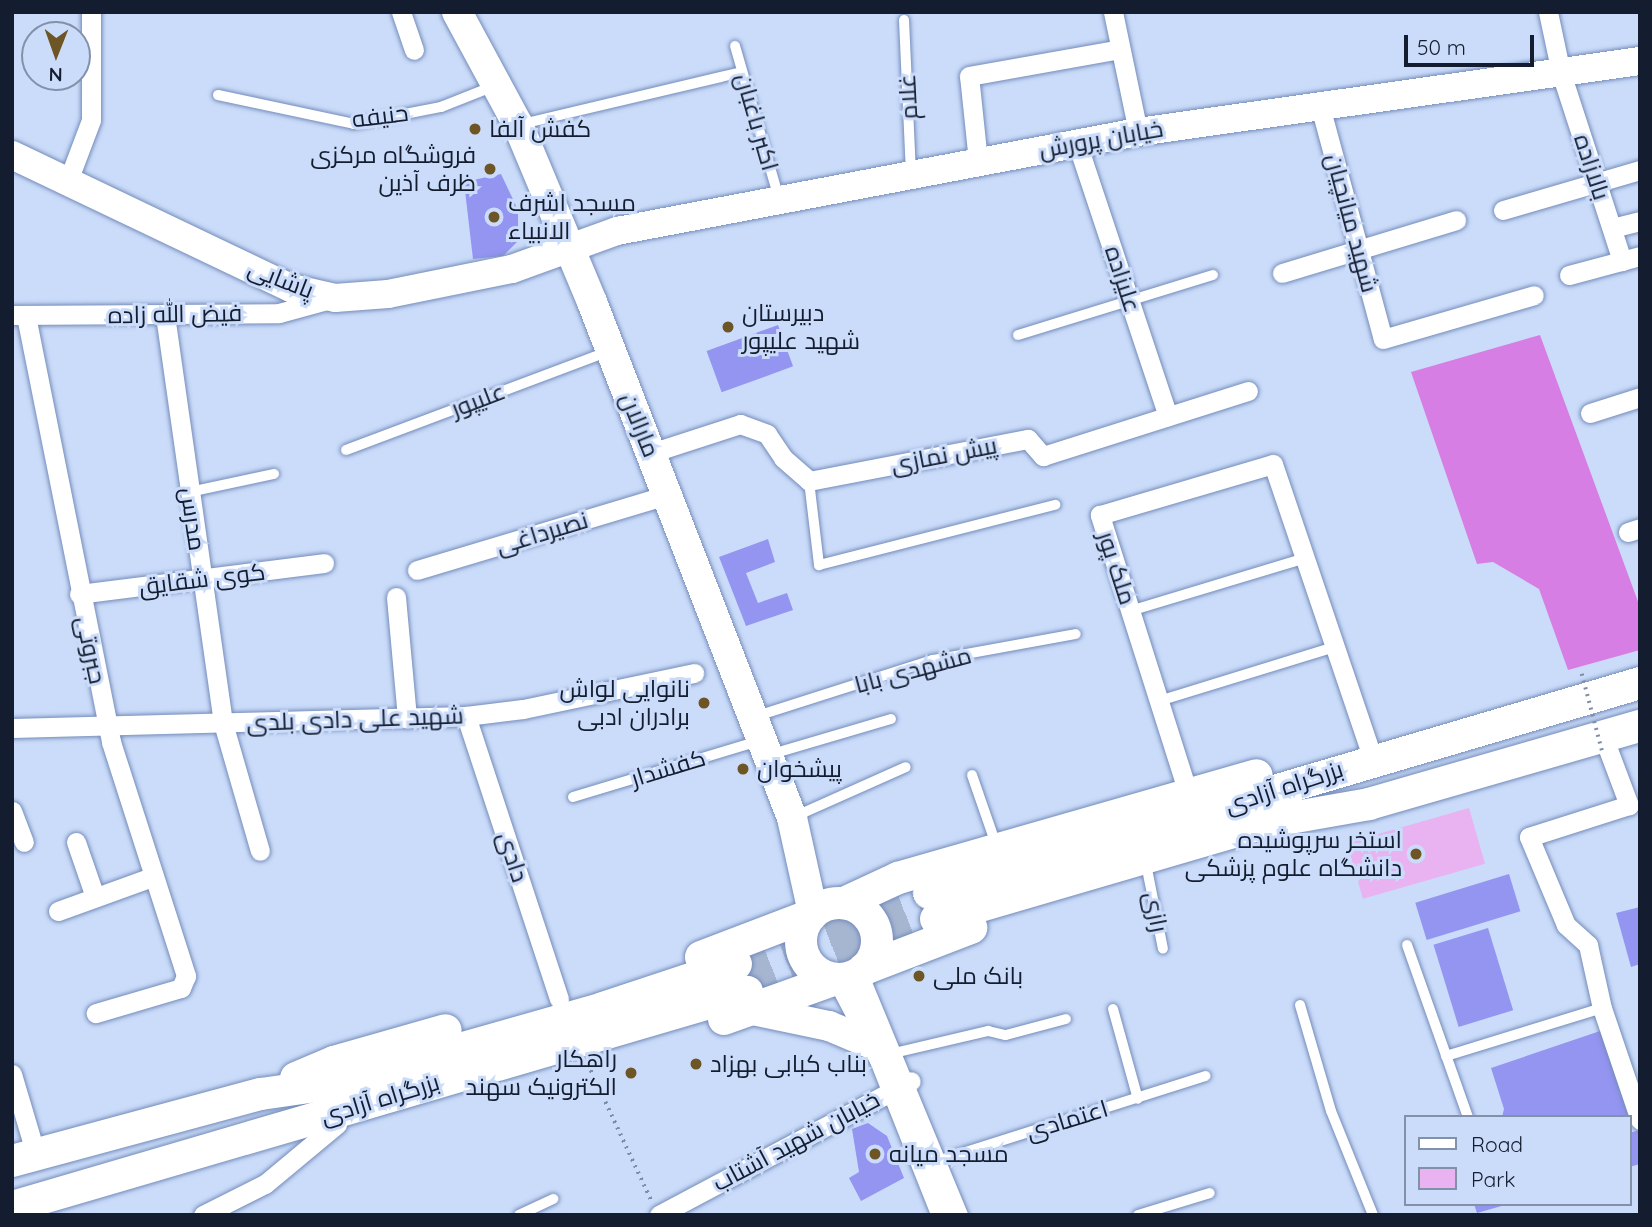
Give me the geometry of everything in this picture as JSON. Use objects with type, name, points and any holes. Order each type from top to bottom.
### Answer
[{"type":"highway","name":"بزرگراه آزادی","points":[[1640,683],[1373,759],[933,906],[1267,821],[1369,804],[1602,743],[1640,726]]},
{"type":"highway","points":[[261,1094],[334,1062],[706,956],[879,887],[997,847],[1269,772],[1373,759]]},
{"type":"highway","name":"بزرگراه آزادی","points":[[24,1158],[261,1094],[344,1082],[603,1008],[746,989],[789,996],[851,974],[906,949],[1148,874],[1279,837],[1369,804]]},
{"type":"highway","points":[[879,887],[879,923],[889,939],[906,949]]},
{"type":"highway","points":[[826,909],[863,912],[875,930],[875,951],[851,974],[816,971],[803,955],[801,934],[826,909]]},
{"type":"highway","points":[[765,932],[784,943],[791,954],[796,976],[789,996]]},
{"type":"highway","name":"بزرگراه آزادی","points":[[12,1206],[46,1206],[272,1134],[350,1106],[746,989]]},
{"type":"highway","points":[[272,1134],[337,1124],[586,1061],[746,989]]},
{"type":"main road","name":"مارالان","points":[[457,12],[518,125],[651,453],[826,909]]},
{"type":"main road","name":"خیابان پرورش","points":[[568,248],[617,231],[779,198],[1138,132],[1640,61]]},
{"type":"main road","name":"پاشایی","points":[[12,155],[291,288],[335,298],[388,294],[512,270],[568,248]]},
{"type":"main road","points":[[851,974],[904,1084],[934,1162],[950,1214]]},
{"type":"main road","points":[[746,989],[887,1052]]},
{"type":"street","points":[[68,181],[91,120],[91,12]]},
{"type":"street","points":[[401,12],[414,50]]},
{"type":"street","points":[[1113,12],[1138,132]]},
{"type":"street","name":"بالازاده","points":[[1548,12],[1561,73],[1612,228],[1631,259]]},
{"type":"street","points":[[978,161],[969,76],[1120,49]]},
{"type":"street","name":"شهید میانچیان","points":[[1320,106],[1383,340],[1534,295]]},
{"type":"street","name":"علیزاده","points":[[1077,143],[1168,416]]},
{"type":"street","points":[[1503,210],[1640,170]]},
{"type":"street","points":[[1282,273],[1456,220]]},
{"type":"street","points":[[1612,228],[1640,221]]},
{"type":"street","points":[[1569,275],[1631,259]]},
{"type":"street","name":"فیض الله زاده","points":[[19,316],[279,313],[335,298]]},
{"type":"street","name":"مدرس","points":[[164,315],[223,723],[260,851]]},
{"type":"street","name":"جبروتی","points":[[19,316],[107,723],[152,877],[186,976],[181,988],[96,1013]]},
{"type":"street","name":"پیش نمازی","points":[[809,481],[1028,439],[1043,456],[1248,391]]},
{"type":"street","points":[[1590,414],[1640,397]]},
{"type":"street","points":[[651,453],[740,424],[767,434],[783,458],[809,481]]},
{"type":"street","name":"ملک پور","points":[[1188,793],[1100,515],[1273,464],[1305,558]]},
{"type":"street","name":"نصیرداغی","points":[[417,570],[667,495]]},
{"type":"street","points":[[1305,558],[1373,759]]},
{"type":"street","name":"کوی شقایق","points":[[79,594],[324,563]]},
{"type":"street","points":[[396,597],[407,719]]},
{"type":"street","name":"شهید علی دادی بلدی","points":[[12,728],[107,723],[223,723],[466,716],[523,709],[694,673]]},
{"type":"street","name":"دادی","points":[[466,716],[559,999]]},
{"type":"street","points":[[1602,743],[1629,805],[1529,837],[1566,925],[1588,945],[1602,1008],[1640,1120]]},
{"type":"street","points":[[12,811],[24,842]]},
{"type":"street","points":[[76,842],[95,897]]},
{"type":"street","points":[[58,911],[152,877]]},
{"type":"street","name":"خیابان شهید آشتاب","points":[[661,1211],[904,1084]]},
{"type":"street","points":[[14,1085],[24,1158]]},
{"type":"street","points":[[202,1215],[265,1184],[337,1124]]},
{"type":"lane","name":"غلام","points":[[904,20],[911,174]]},
{"type":"lane","name":"اکبر باغبان","points":[[735,46],[779,198]]},
{"type":"lane","points":[[518,125],[743,72]]},
{"type":"lane","name":"حنیفه","points":[[218,95],[354,124],[440,107],[497,85]]},
{"type":"lane","points":[[1018,335],[1213,275]]},
{"type":"lane","name":"علیپور","points":[[346,450],[609,351]]},
{"type":"lane","points":[[189,492],[274,474]]},
{"type":"lane","points":[[809,481],[819,565],[1055,505]]},
{"type":"lane","points":[[1130,611],[1305,558]]},
{"type":"lane","name":"مشهدی بابا","points":[[761,737],[933,660],[1076,634]]},
{"type":"lane","points":[[1159,701],[1335,647]]},
{"type":"lane","points":[[761,737],[891,719]]},
{"type":"lane","name":"کفشدار","points":[[573,797],[761,737]]},
{"type":"lane","points":[[792,818],[906,767]]},
{"type":"lane","points":[[972,775],[997,847]]},
{"type":"lane","name":"رازی","points":[[1148,874],[1163,949]]},
{"type":"lane","points":[[1407,945],[1467,1115]]},
{"type":"lane","points":[[1300,1005],[1331,1111],[1373,1215]]},
{"type":"lane","points":[[1446,1056],[1602,1008]]},
{"type":"lane","points":[[1112,1009],[1138,1098]]},
{"type":"lane","points":[[887,1052],[988,1031],[1006,1035],[1066,1019]]},
{"type":"lane","name":"اعتمادی","points":[[934,1162],[1206,1076]]},
{"type":"lane","points":[[1138,1215],[1210,1193]]},
{"type":"lane","points":[[519,1215],[554,1199]]},
{"type":"path","points":[[1582,674],[1602,743]]},
{"type":"path","points":[[586,1061],[661,1211]]},
{"type":"green space","name":"استخر سرپوشیده دانشگاه علوم پزشکی","points":[[1469,808],[1485,864],[1363,899],[1347,843]]},
{"type":"shaded area","points":[[1540,335],[1640,607],[1640,650],[1568,670],[1539,589],[1493,562],[1477,564],[1411,372]]},
{"type":"building","name":"مسجد اشرف الانبیاء","points":[[501,174],[518,210],[518,241],[503,256],[473,259],[464,182]]},
{"type":"building","points":[[778,325],[793,366],[722,392],[707,351]]},
{"type":"building","points":[[768,539],[775,562],[746,573],[758,603],[787,593],[793,610],[746,626],[719,557]]},
{"type":"building","points":[[1509,874],[1520,911],[1427,940],[1415,903]]},
{"type":"building","points":[[1640,907],[1640,964],[1631,967],[1616,913]]},
{"type":"building","points":[[1488,928],[1513,1010],[1459,1027],[1433,945]]},
{"type":"building","points":[[1603,1030],[1630,1115],[1502,1115],[1504,1109],[1491,1068]]},
{"type":"building","name":"مسجد میانه","points":[[868,1123],[887,1136],[904,1178],[861,1201],[849,1178],[859,1172],[852,1129]]},
{"type":"building","points":[[1640,1130],[1640,1164],[1631,1166],[1631,1132]]},
{"type":"building","points":[[1475,1206],[1502,1206],[1477,1213]]},
{"type":"tunnel","points":[[736,964],[929,893]]},
{"type":"tunnel","points":[[747,992],[936,919]]},
{"type":"place","name":"کفش آلفا","points":[[475,129]]},
{"type":"place","name":"فروشگاه مرکزی ظرف آذین","points":[[490,169]]},
{"type":"place","name":"مسجد اشرف الانبیاء","points":[[494,217]]},
{"type":"place","name":"دبیرستان شهید علیپور","points":[[728,327]]},
{"type":"place","name":"نانوایی لواش برادران ادبی","points":[[704,703]]},
{"type":"place","name":"پیشخوان","points":[[743,769]]},
{"type":"place","name":"استخر سرپوشیده دانشگاه علوم پزشکی","points":[[1416,854]]},
{"type":"place","name":"بانک ملی","points":[[919,976]]},
{"type":"place","name":"بناب کبابی بهزاد","points":[[696,1064]]},
{"type":"place","name":"راهکار الکترونیک سهند","points":[[631,1073]]},
{"type":"place","name":"مسجد میانه","points":[[875,1154]]}]
